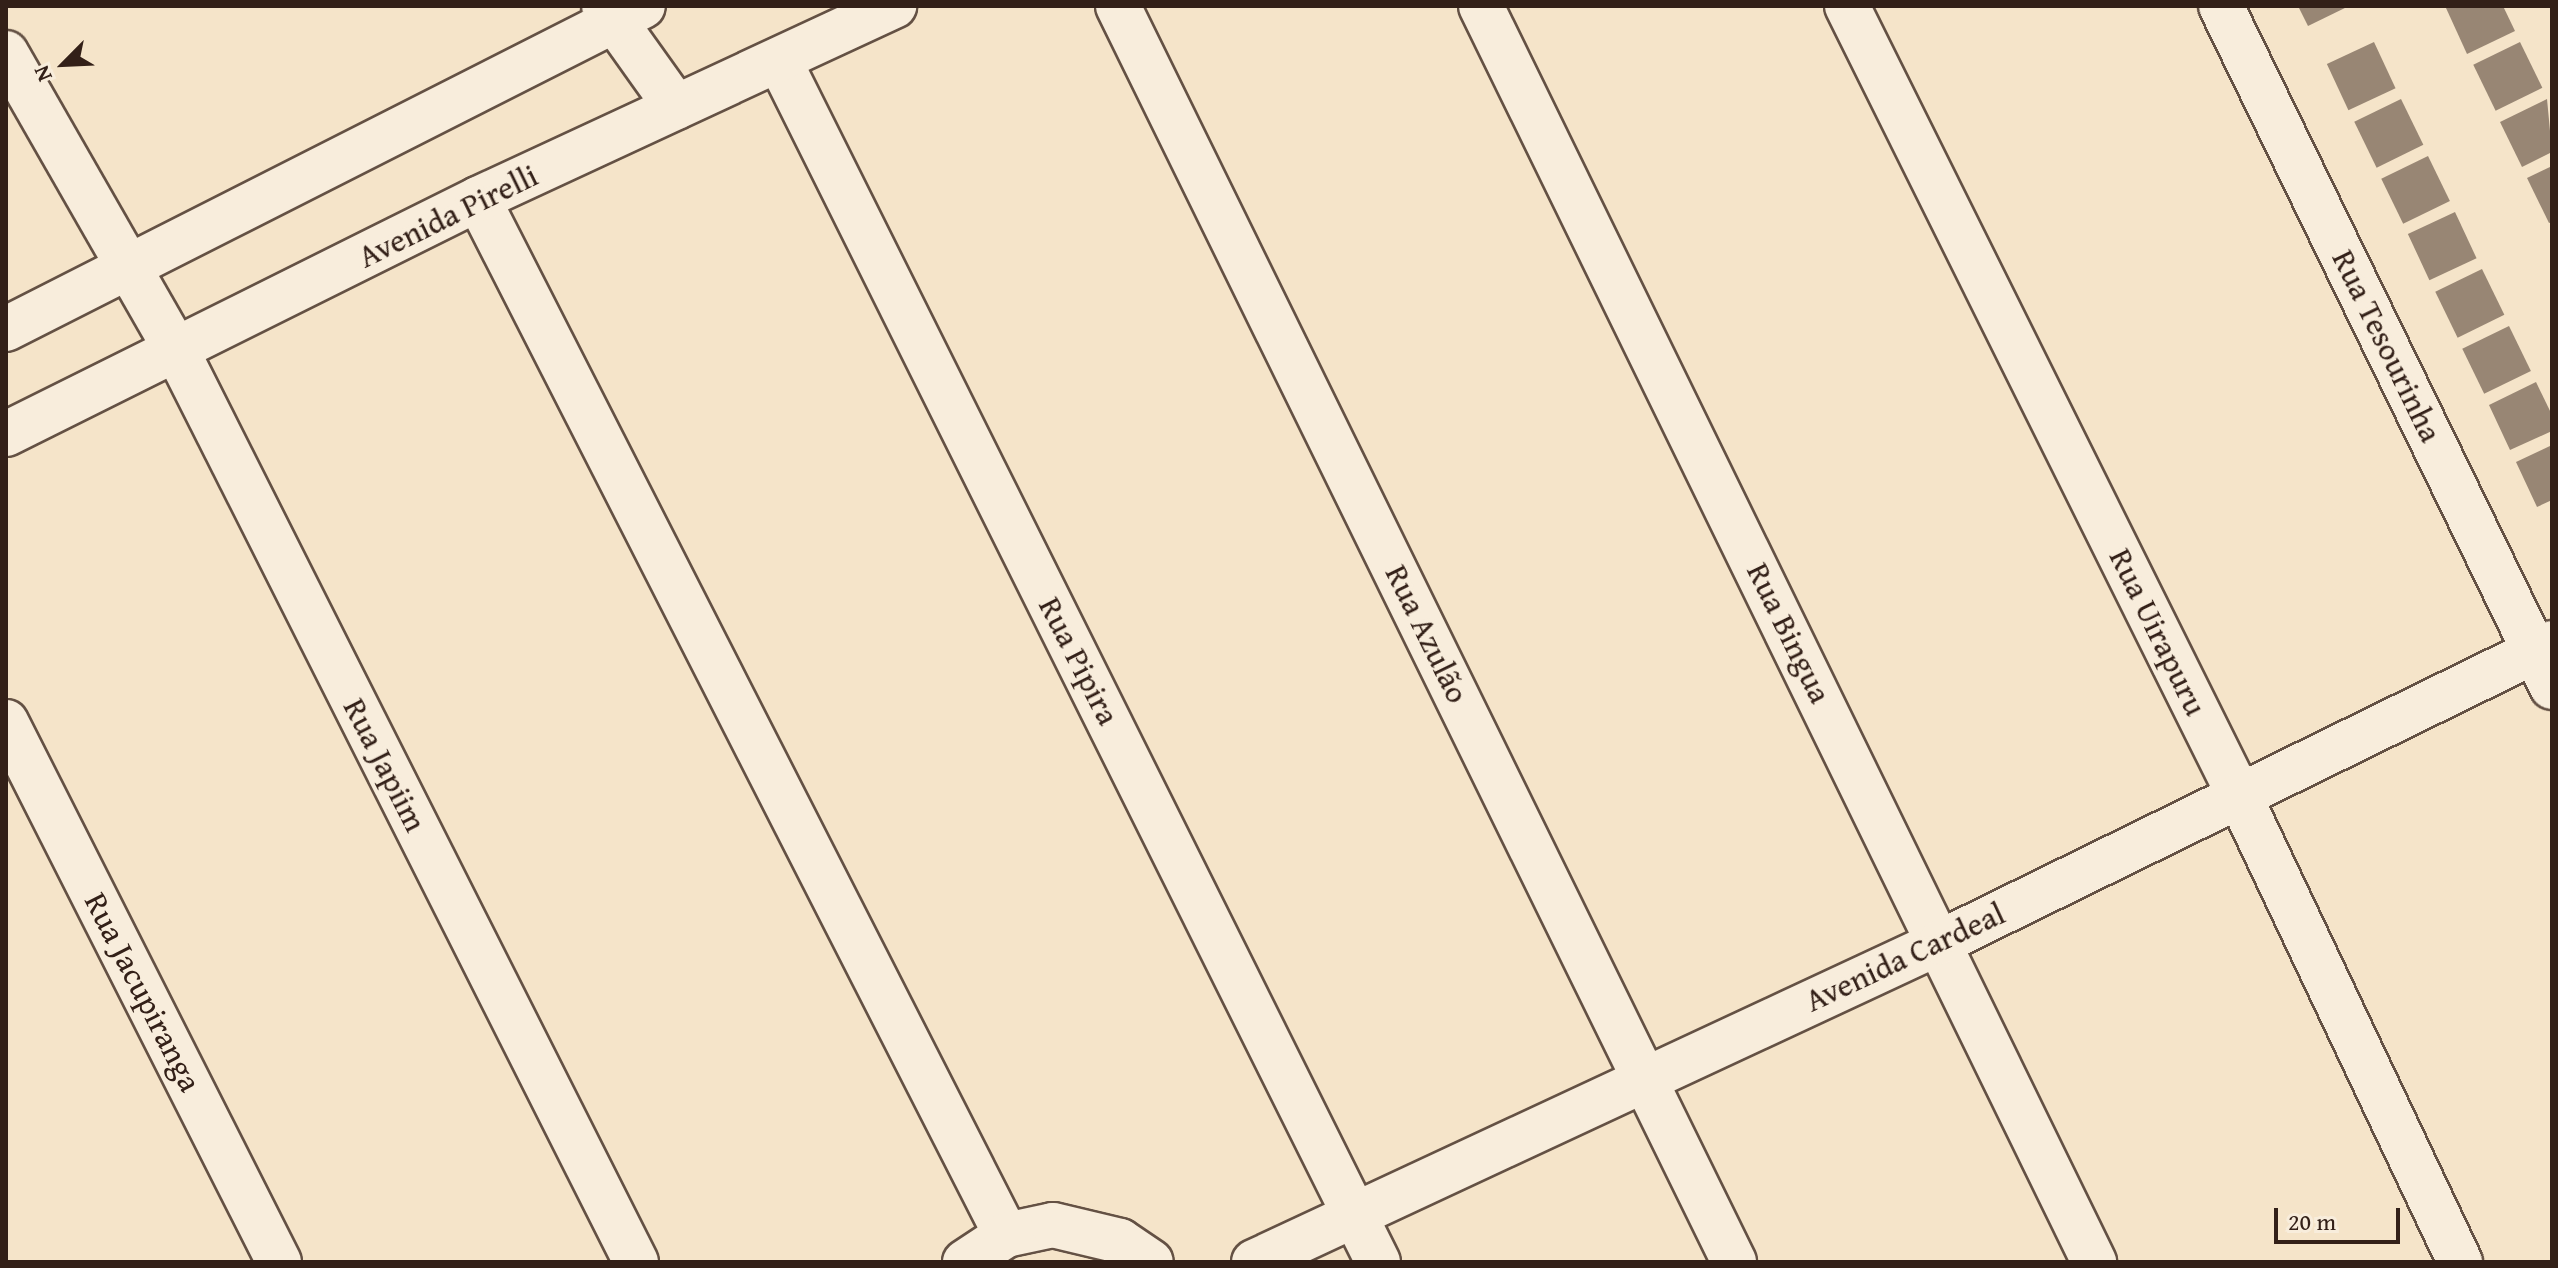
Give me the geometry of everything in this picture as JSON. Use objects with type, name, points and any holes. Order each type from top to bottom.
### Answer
[{"type":"street","name":"Avenida Pirelli","points":[[6,434],[178,353],[478,199],[894,6]]},
{"type":"street","name":"Rua Azulão","points":[[1118,6],[1734,1262]]},
{"type":"street","name":"Rua Bingua","points":[[1481,6],[1941,942],[2094,1262]]},
{"type":"street","name":"Rua Uirapuru","points":[[1847,6],[2239,795],[2460,1262]]},
{"type":"street","name":"Rua Tesourinha","points":[[2221,6],[2546,660]]},
{"type":"street","points":[[6,329],[128,271],[621,11],[676,107]]},
{"type":"street","name":"Rua Japiim","points":[[6,53],[128,271],[178,353],[636,1262]]},
{"type":"street","name":"Rua Pipira","points":[[779,60],[1378,1262]]},
{"type":"street","points":[[478,199],[1006,1235]]},
{"type":"street","name":"Avenida Cardeal","points":[[1254,1262],[1355,1212],[1941,942],[2239,795],[2546,660]]},
{"type":"street","name":"Rua Jacupiranga","points":[[6,722],[279,1262]]},
{"type":"street","points":[[965,1262],[1006,1235],[1053,1225],[1087,1229],[1120,1241],[1151,1262]]},
{"type":"building","points":[[2298,6],[2349,6],[2308,26]]},
{"type":"building","points":[[2503,6],[2515,31],[2467,54],[2446,8]]},
{"type":"building","points":[[2374,42],[2396,88],[2348,110],[2327,64]]},
{"type":"building","points":[[2520,42],[2542,88],[2496,111],[2473,65]]},
{"type":"building","points":[[2401,99],[2423,145],[2377,168],[2354,122]]},
{"type":"building","points":[[2547,99],[2552,152],[2522,167],[2500,122]]},
{"type":"building","points":[[2428,156],[2450,201],[2403,224],[2381,179]]},
{"type":"building","points":[[2552,166],[2552,222],[2549,223],[2527,178]]},
{"type":"building","points":[[2455,212],[2477,258],[2429,280],[2408,234]]},
{"type":"building","points":[[2482,269],[2504,315],[2458,338],[2435,292]]},
{"type":"building","points":[[2509,326],[2531,371],[2484,394],[2462,349]]},
{"type":"building","points":[[2536,382],[2552,415],[2552,431],[2510,450],[2489,405]]},
{"type":"building","points":[[2552,445],[2552,500],[2537,507],[2516,462]]}]
